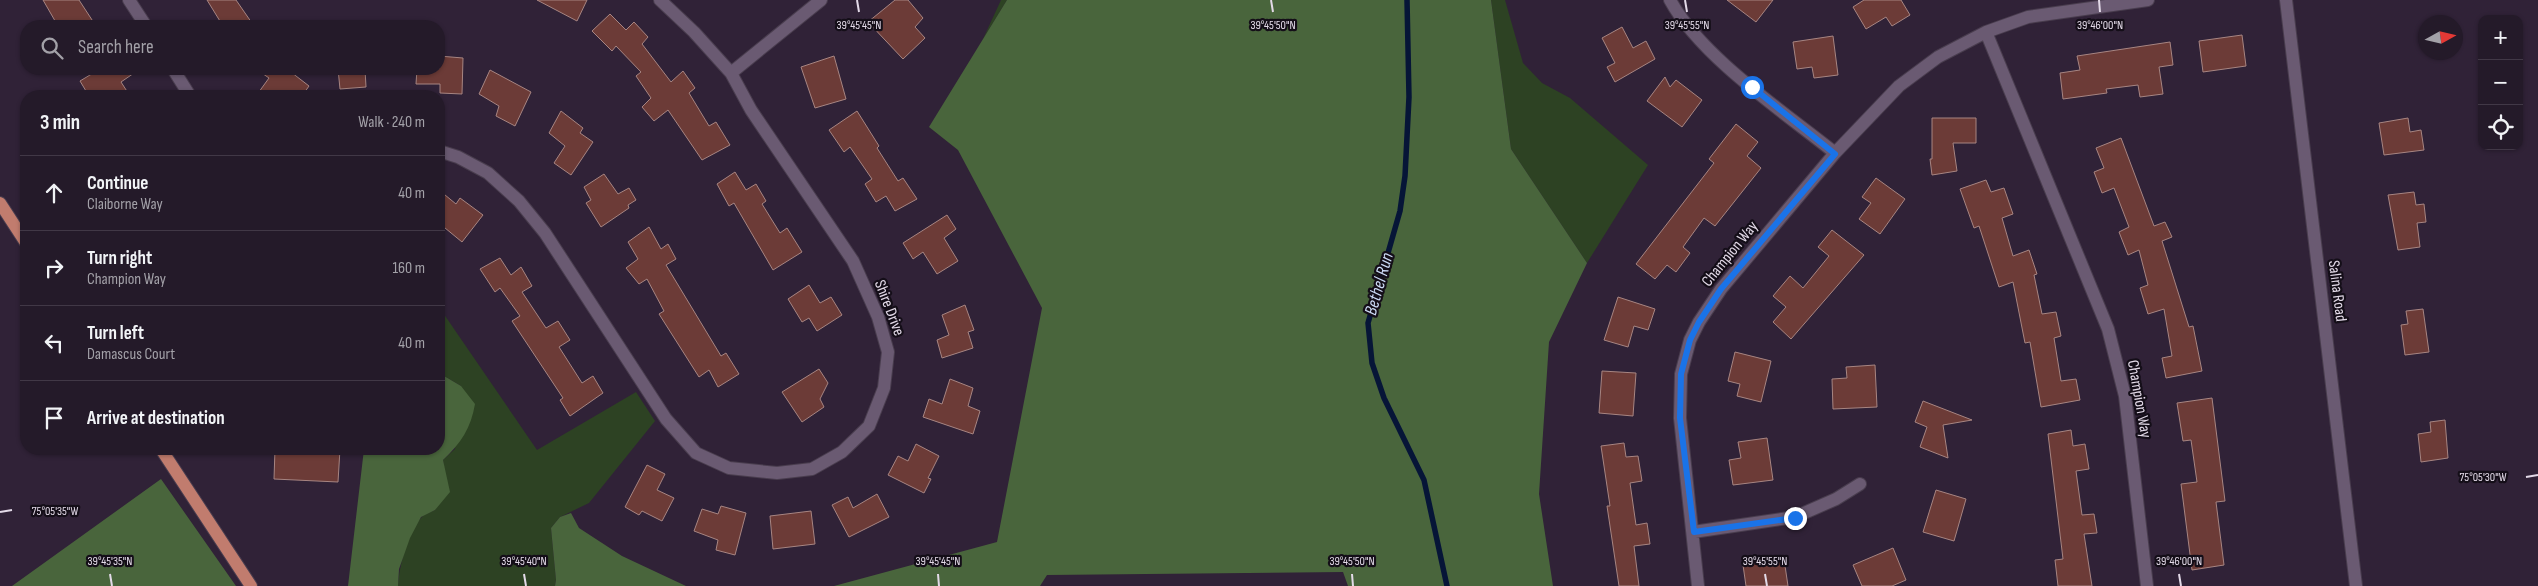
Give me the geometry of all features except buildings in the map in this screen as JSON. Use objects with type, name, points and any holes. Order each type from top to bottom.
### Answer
[{"type":"main road","points":[[0,203],[20,234]]},
{"type":"main road","points":[[165,455],[251,586]]},
{"type":"street","points":[[129,0],[142,20]]},
{"type":"street","name":"Shire Drive","points":[[445,153],[458,157],[488,174],[519,201],[545,233],[666,419],[696,453],[729,468],[777,473],[812,469],[842,452],[869,426],[884,388],[888,352],[878,317],[853,261],[751,110],[730,73],[694,32],[660,0]]},
{"type":"street","points":[[730,73],[821,0]]},
{"type":"street","points":[[1670,0],[1680,20],[1706,47],[1835,154]]},
{"type":"street","name":"Champion Way","points":[[1698,586],[1694,532],[1680,418],[1681,374],[1690,340],[1699,322],[1721,289],[1835,154],[1899,86],[1918,70],[1962,43],[2028,17],[2078,4],[2148,0]]},
{"type":"street","name":"Salina Road","points":[[2286,0],[2356,586]]},
{"type":"street","name":"Champion Way","points":[[1986,32],[2108,329],[2125,396],[2147,586]]},
{"type":"street","points":[[177,75],[186,90]]},
{"type":"street","points":[[1694,532],[1795,518],[1817,509],[1860,484]]},
{"type":"green space","points":[[1001,0],[1007,0],[983,39]]},
{"type":"green space","points":[[1007,0],[1491,0],[1511,149],[1587,263],[1549,342],[1539,494],[1553,586],[1348,586],[1343,572],[1047,575],[1040,586],[834,586],[997,542],[1042,308],[958,150],[929,127]]},
{"type":"green space","points":[[1491,0],[1505,0],[1523,63],[1542,83],[1570,98],[1648,165],[1587,263],[1511,149]]},
{"type":"green space","points":[[445,316],[537,450],[636,392],[655,421],[589,503],[560,517],[551,528],[555,586],[398,586],[402,560],[408,541],[421,518],[435,510],[445,474],[443,460],[455,449],[461,386],[445,377]]},
{"type":"green space","points":[[445,377],[461,386],[475,404],[471,420],[464,435],[443,460],[450,492],[435,510],[421,517],[410,538],[399,569],[398,586],[348,586],[363,455],[445,455]]},
{"type":"green space","points":[[161,479],[236,586],[12,586]]},
{"type":"green space","points":[[571,513],[579,528],[622,556],[686,586],[555,586],[551,528],[560,517]]},
{"type":"waterway","name":"Bethel Run","points":[[1407,0],[1409,97],[1405,176],[1400,211],[1368,323],[1372,363],[1384,398],[1424,480],[1447,586]]},
{"type":"route","points":[[1752,87],[1835,154],[1707,308],[1690,340],[1684,358],[1681,374],[1680,418],[1694,532],[1795,518]]}]
